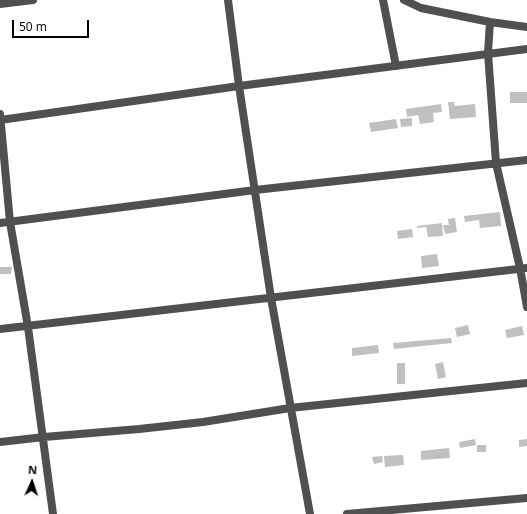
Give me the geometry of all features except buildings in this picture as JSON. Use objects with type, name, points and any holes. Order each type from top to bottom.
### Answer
[{"type":"street","points":[[0,4],[33,0]]},
{"type":"street","points":[[228,0],[239,86],[271,298],[310,514]]},
{"type":"street","points":[[383,0],[396,66]]},
{"type":"street","points":[[404,0],[421,8],[490,22],[527,27]]},
{"type":"street","points":[[490,22],[488,54],[496,163],[524,268],[527,307]]},
{"type":"street","points":[[53,514],[44,437],[28,326],[10,222],[0,118],[527,49]]},
{"type":"street","points":[[0,223],[255,190],[527,160]]},
{"type":"street","points":[[0,329],[524,268]]},
{"type":"street","points":[[0,442],[203,422],[290,408],[527,383]]},
{"type":"street","points":[[347,514],[527,498]]}]
